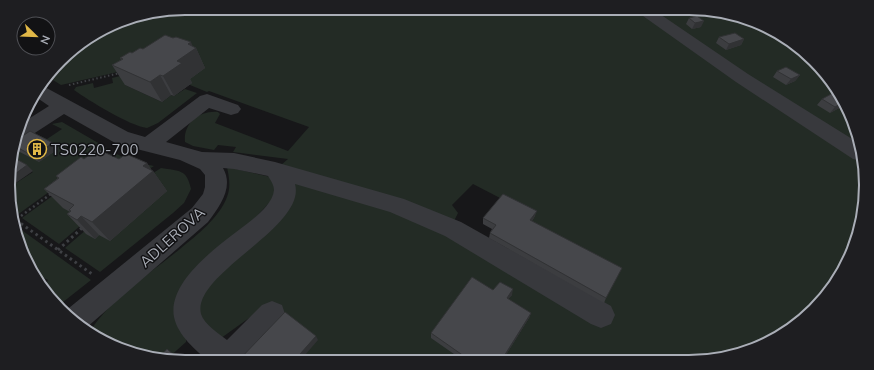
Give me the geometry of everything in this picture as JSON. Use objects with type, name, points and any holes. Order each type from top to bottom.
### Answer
[{"type":"street","points":[[651,15],[742,78],[856,151]]},
{"type":"street","name":"ADLEROVA","points":[[44,91],[66,96],[127,140],[200,160],[213,169],[216,178],[215,191],[210,203],[188,225],[79,318]]},
{"type":"street","points":[[24,129],[66,96]]},
{"type":"street","points":[[149,145],[207,100],[230,109]]},
{"type":"street","points":[[200,160],[234,161],[275,170],[396,205],[452,229],[601,315]]},
{"type":"street","points":[[224,355],[195,329],[187,317],[187,303],[194,288],[204,276],[268,218],[280,205],[285,193],[283,180],[275,170]]},
{"type":"street","points":[[232,355],[272,314]]},
{"type":"path","points":[[66,96],[127,72]]},
{"type":"path","points":[[18,219],[53,193]]},
{"type":"path","points":[[20,224],[93,275]]},
{"type":"path","points":[[58,250],[84,227]]},
{"type":"shaded area","points":[[163,16],[711,16],[744,24],[774,38],[801,57],[824,82],[836,100],[846,120],[856,152],[859,174],[858,207],[846,250],[836,270],[817,297],[801,313],[774,332],[744,346],[722,352],[700,355],[295,355],[267,305],[217,341],[195,315],[201,295],[290,180],[414,217],[601,323],[529,225],[502,199],[473,184],[452,205],[458,213],[453,223],[281,165],[288,159],[233,152],[236,147],[218,145],[214,150],[193,146],[185,142],[187,129],[194,119],[205,113],[211,112],[218,112],[220,114],[215,123],[288,151],[309,127],[209,91],[207,92],[144,66],[61,85],[52,79],[73,57],[82,50],[100,38],[120,28]]},
{"type":"shaded area","points":[[140,71],[125,85],[162,102],[171,95],[174,96],[185,89],[197,93],[158,123],[147,128],[130,123],[120,118],[74,90],[76,87],[93,83],[94,88],[113,83],[112,78]]},
{"type":"shaded area","points":[[62,122],[107,148],[104,152],[17,215],[15,184],[33,172],[16,162],[21,142],[38,135],[47,139],[62,129],[52,124]]},
{"type":"shaded area","points":[[115,153],[130,161],[154,166],[141,174],[59,244],[22,218],[109,155]]},
{"type":"shaded area","points":[[227,167],[275,178],[281,190],[224,252],[186,327],[186,342],[172,355],[163,354],[130,346],[93,327],[109,307],[120,297],[207,226],[219,212],[227,197],[229,182]]},
{"type":"shaded area","points":[[161,168],[184,174],[191,189],[184,203],[173,213],[100,272],[65,248],[147,177]]},
{"type":"shaded area","points":[[21,230],[91,280],[62,302],[47,283],[48,280],[43,277],[38,270],[28,250]]},
{"type":"building","points":[[697,16],[704,21],[695,23],[689,18]]},
{"type":"building","points":[[735,33],[744,39],[729,44],[719,37]]},
{"type":"building","points":[[165,35],[191,42],[188,44],[196,48],[177,61],[182,63],[163,76],[160,75],[150,82],[112,65],[123,59],[120,58],[130,52],[132,53],[140,48],[143,49]]},
{"type":"building","points":[[786,67],[800,75],[791,79],[777,71]]},
{"type":"building","points":[[832,94],[839,105],[835,107],[822,99]]},
{"type":"building","points":[[30,131],[53,143],[33,156],[19,148],[22,136]]},
{"type":"building","points":[[97,149],[119,159],[126,154],[147,163],[143,166],[153,171],[92,222],[81,216],[77,220],[67,214],[71,211],[69,210],[74,205],[44,189],[59,178],[56,176],[81,157],[84,159]]},
{"type":"building","points":[[17,159],[27,165],[15,174]]},
{"type":"building","points":[[503,194],[537,211],[530,220],[622,268],[606,298],[490,233],[496,225],[483,218]]},
{"type":"building","points":[[472,277],[493,290],[500,282],[513,289],[507,298],[531,313],[505,355],[462,355],[431,333]]},
{"type":"building","points":[[285,312],[316,336],[299,355],[244,355]]},
{"type":"building","points":[[167,349],[174,355],[163,354]]},
{"type":"place","name":"TS0220-700","points":[[37,149]]}]
